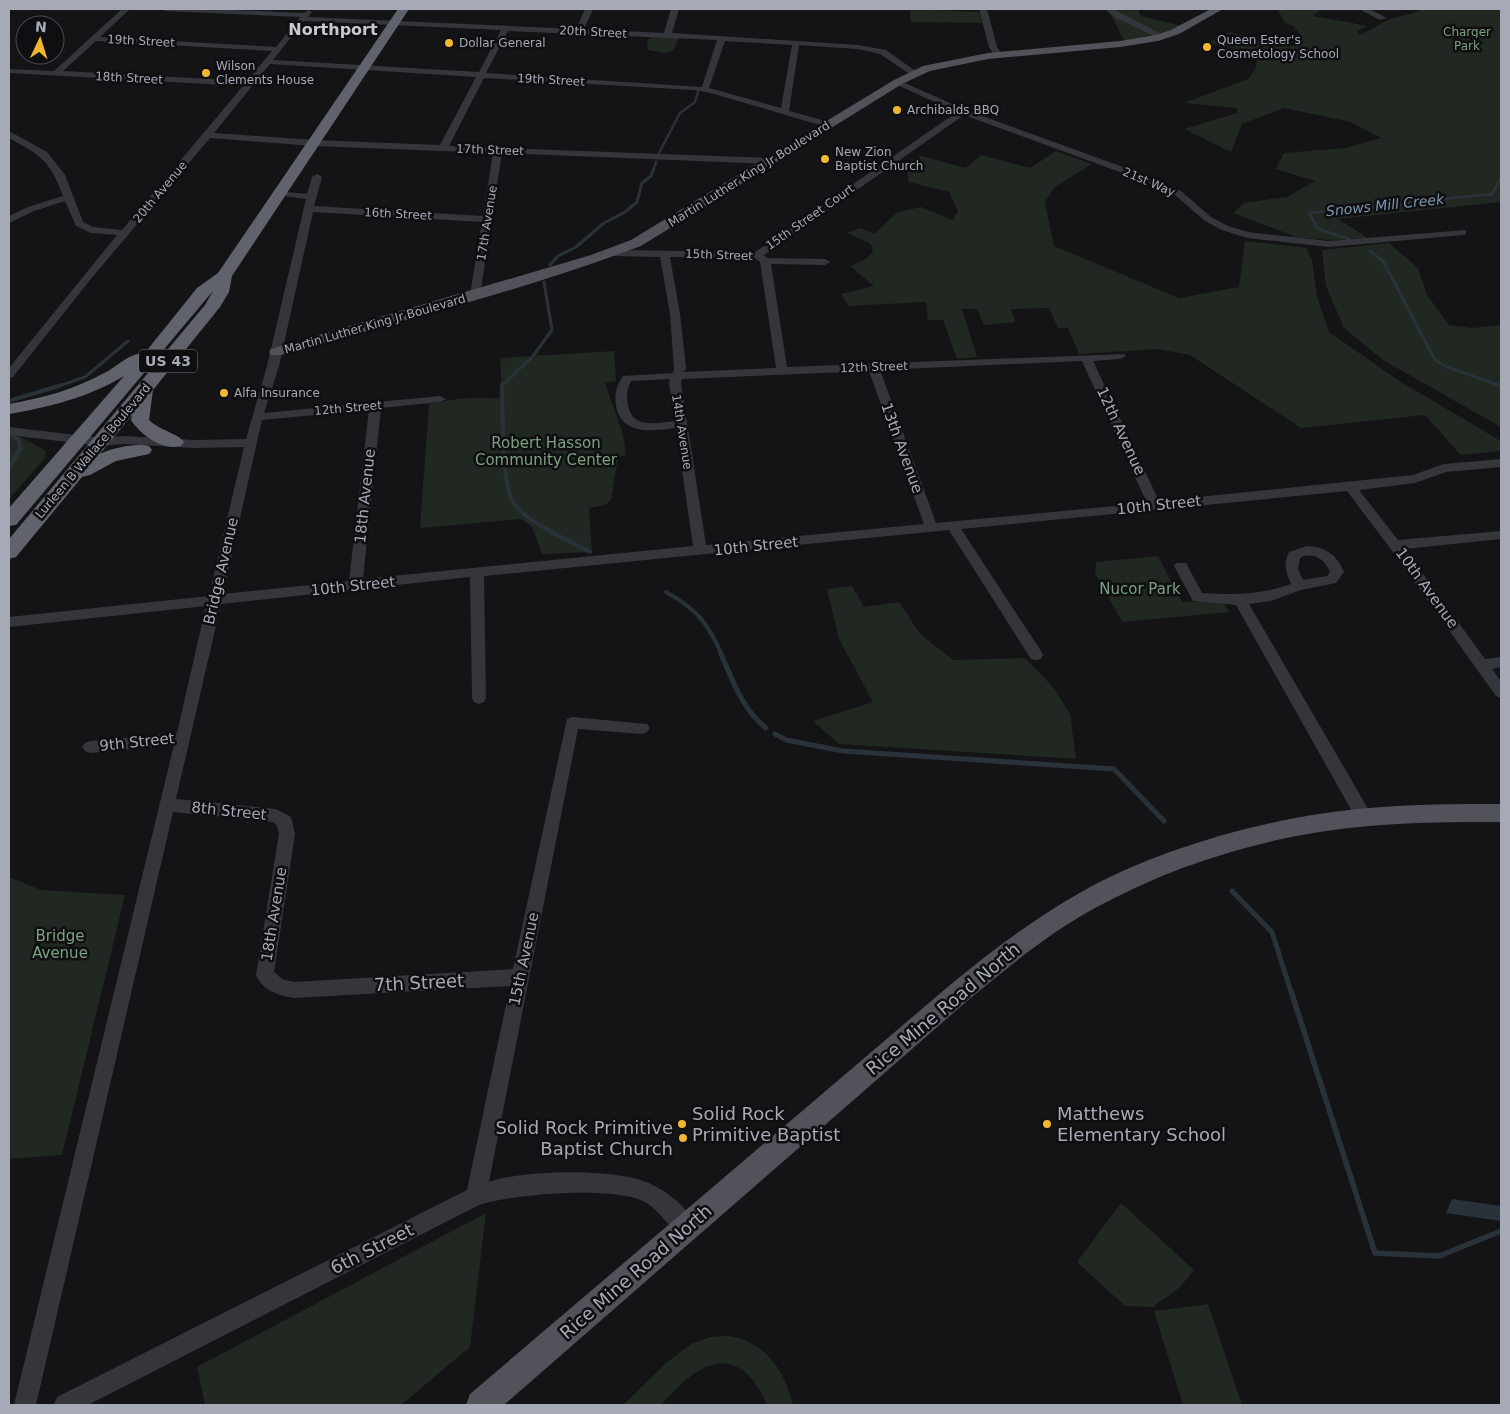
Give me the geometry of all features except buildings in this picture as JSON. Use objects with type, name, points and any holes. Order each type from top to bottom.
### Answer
[{"type":"highway","name":"Lurleen B Wallace Boulevard","points":[[9,520],[163,342],[203,291],[224,276],[404,9]]},
{"type":"highway","name":"Lurleen B Wallace Boulevard","points":[[9,552],[58,490],[102,442],[212,307],[221,292],[224,276]]},
{"type":"highway","points":[[9,409],[35,405],[71,395],[105,381],[163,342]]},
{"type":"highway","points":[[146,388],[140,420],[145,428],[154,434],[175,442]]},
{"type":"highway","points":[[58,490],[100,460],[143,450]]},
{"type":"main road","name":"Martin Luther King Jr Boulevard","points":[[276,352],[475,295],[612,253],[636,243],[914,73],[938,65],[998,54],[1120,44],[1163,36],[1189,26],[1218,9]]},
{"type":"main road","name":"Rice Mine Road North","points":[[481,1405],[687,1228],[811,1118],[957,994],[1034,933],[1077,908],[1117,885],[1178,860],[1274,832],[1364,817],[1434,813],[1501,813]]},
{"type":"street","points":[[56,74],[126,9]]},
{"type":"street","name":"20th Street","points":[[165,9],[307,14],[394,23],[722,38],[867,48],[883,52],[914,73]]},
{"type":"street","points":[[579,31],[588,9]]},
{"type":"street","points":[[667,36],[675,9]]},
{"type":"street","points":[[983,9],[993,47],[998,54]]},
{"type":"street","points":[[1108,9],[1163,36]]},
{"type":"street","points":[[1364,9],[1383,18]]},
{"type":"street","name":"20th Avenue","points":[[9,375],[86,278],[208,135],[307,14]]},
{"type":"street","points":[[443,148],[506,28]]},
{"type":"street","points":[[705,89],[722,38]]},
{"type":"street","name":"19th Street","points":[[94,39],[278,49]]},
{"type":"street","points":[[785,112],[796,42]]},
{"type":"street","name":"19th Street","points":[[268,62],[705,89],[830,125]]},
{"type":"street","name":"18th Street","points":[[9,71],[250,84]]},
{"type":"street","name":"21st Way","points":[[898,82],[963,112],[1142,177],[1178,193],[1208,219],[1225,228],[1247,235],[1329,244],[1463,232]]},
{"type":"street","name":"15th Street Court","points":[[761,258],[963,112]]},
{"type":"street","points":[[9,134],[44,154],[60,174],[79,224],[84,227],[125,233]]},
{"type":"street","name":"17th Street","points":[[208,135],[314,143],[771,161]]},
{"type":"street","name":"17th Avenue","points":[[475,295],[498,150]]},
{"type":"street","name":"Bridge Avenue","points":[[26,1405],[184,738],[257,416],[276,352],[317,177]]},
{"type":"street","points":[[280,193],[311,197]]},
{"type":"street","points":[[9,220],[31,209],[69,197]]},
{"type":"street","name":"16th Street","points":[[309,209],[327,208],[487,219]]},
{"type":"street","name":"15th Street","points":[[612,253],[664,253],[825,262]]},
{"type":"street","name":"14th Avenue","points":[[664,253],[675,314],[680,368],[675,383],[700,551]]},
{"type":"street","points":[[761,258],[782,370]]},
{"type":"street","name":"12th Street","points":[[681,424],[639,427],[628,422],[623,415],[619,392],[627,378],[1120,356]]},
{"type":"street","name":"12th Avenue","points":[[1086,358],[1154,505]]},
{"type":"street","name":"13th Avenue","points":[[873,367],[932,529]]},
{"type":"street","name":"12th Street","points":[[257,416],[440,399]]},
{"type":"street","name":"18th Avenue","points":[[355,586],[375,405]]},
{"type":"street","points":[[9,431],[102,442],[124,440],[195,444],[251,443]]},
{"type":"street","points":[[102,442],[119,448],[143,450],[174,448],[195,444]]},
{"type":"street","name":"10th Street","points":[[9,622],[477,572],[1350,487],[1415,479],[1444,468],[1501,463]]},
{"type":"street","name":"10th Avenue","points":[[1350,487],[1395,545],[1501,692]]},
{"type":"street","points":[[953,527],[1036,655]]},
{"type":"street","points":[[1395,545],[1501,535]]},
{"type":"street","points":[[1181,566],[1198,598],[1240,600],[1271,596],[1299,586]]},
{"type":"street","points":[[477,572],[479,698]]},
{"type":"street","points":[[1240,600],[1364,817]]},
{"type":"street","points":[[1481,665],[1501,662]]},
{"type":"street","name":"15th Avenue","points":[[476,1196],[572,723],[642,728]]},
{"type":"street","name":"9th Street","points":[[90,747],[184,738]]},
{"type":"street","name":"8th Street","points":[[167,805],[276,816],[285,822],[287,834],[283,856]]},
{"type":"street","name":"18th Avenue","points":[[283,856],[265,974],[277,986],[294,990],[317,990]]},
{"type":"street","name":"7th Street","points":[[317,990],[521,977]]},
{"type":"street","name":"6th Street","points":[[65,1405],[476,1196],[498,1189],[592,1184],[630,1187],[650,1194],[687,1228]]},
{"type":"green space","points":[[910,9],[979,12],[982,23],[911,22]]},
{"type":"green space","points":[[1108,9],[1138,9],[1141,16],[1182,26],[1153,40],[1125,42]]},
{"type":"green space","name":"Charger Park","points":[[1274,9],[1322,9],[1313,16],[1368,26],[1357,31],[1360,35],[1390,19],[1422,9],[1501,9],[1501,202],[1338,219],[1368,238],[1336,240],[1299,238],[1233,213],[1244,203],[1287,197],[1315,181],[1276,169],[1284,153],[1345,148],[1381,138],[1351,122],[1284,108],[1242,124],[1231,152],[1184,129],[1238,113],[1236,108],[1184,103],[1248,79],[1256,68],[1257,54],[1209,43],[1229,32],[1292,46],[1301,36],[1294,26],[1285,23],[1278,10]]},
{"type":"green space","points":[[655,36],[679,38],[673,51],[664,53],[648,50],[647,40]]},
{"type":"green space","points":[[1056,151],[1092,164],[1055,187],[1045,202],[1054,246],[1179,298],[1239,287],[1245,241],[1306,248],[1312,260],[1317,297],[1329,332],[1401,382],[1501,441],[1501,451],[1461,455],[1425,415],[1301,428],[1190,355],[1157,349],[1079,354],[1068,328],[1058,328],[1049,308],[1011,309],[1015,322],[984,325],[977,309],[962,309],[977,357],[957,359],[943,320],[928,320],[926,302],[848,306],[841,294],[874,286],[850,266],[866,259],[873,252],[871,244],[847,233],[861,228],[874,234],[898,212],[921,207],[953,220],[958,211],[949,192],[909,182],[905,164],[921,156],[966,168],[981,155],[1030,168]]},
{"type":"green space","points":[[1389,243],[1418,268],[1427,295],[1449,325],[1472,328],[1501,325],[1501,427],[1383,360],[1344,328],[1326,286],[1322,250]]},
{"type":"green space","name":"Robert Hasson Community Center","points":[[614,351],[616,381],[605,383],[623,434],[626,455],[618,457],[611,500],[605,505],[589,508],[592,552],[542,554],[532,527],[521,519],[420,528],[429,404],[464,398],[498,399],[502,394],[500,358]]},
{"type":"green space","points":[[9,431],[45,450],[46,457],[9,499]]},
{"type":"green space","name":"Nucor Park","points":[[1158,556],[1182,602],[1221,602],[1229,612],[1122,622],[1095,573],[1096,562]]},
{"type":"green space","points":[[852,586],[864,607],[899,602],[920,634],[953,660],[1025,658],[1054,688],[1070,714],[1076,759],[839,744],[813,721],[873,702],[839,639],[827,589]]},
{"type":"green space","name":"Bridge Avenue","points":[[9,877],[41,890],[125,895],[62,1155],[9,1159]]},
{"type":"green space","points":[[1121,1203],[1194,1270],[1180,1287],[1153,1307],[1125,1306],[1077,1262]]},
{"type":"green space","points":[[486,1213],[470,1347],[401,1405],[205,1405],[197,1367]]},
{"type":"green space","points":[[1208,1304],[1242,1405],[1183,1405],[1154,1311]]},
{"type":"green space","points":[[710,1337],[734,1337],[757,1346],[774,1362],[786,1383],[793,1405],[767,1405],[757,1385],[750,1377],[734,1366],[724,1364],[714,1365],[696,1372],[661,1405],[623,1405],[666,1363],[691,1344]]},
{"type":"shaded area","points":[[1452,1199],[1501,1206],[1501,1221],[1446,1213]]},
{"type":"waterway","points":[[659,153],[680,113],[695,102],[698,92]]},
{"type":"waterway","points":[[653,172],[656,162]]},
{"type":"waterway","points":[[550,265],[558,256],[576,247],[604,223],[625,212],[637,202],[642,183],[651,176],[653,170]]},
{"type":"waterway","name":"Snows Mill Creek","points":[[1349,239],[1318,229],[1309,213],[1492,194],[1501,178]]},
{"type":"waterway","name":"Snows Mill Creek","points":[[1370,251],[1383,261],[1435,360],[1447,367],[1501,386],[1498,385]]},
{"type":"waterway","points":[[502,386],[533,356],[552,330],[544,282]]},
{"type":"waterway","points":[[61,385],[85,377],[128,341]]},
{"type":"waterway","points":[[12,400],[61,385]]},
{"type":"waterway","points":[[502,386],[506,479],[513,502],[519,510],[538,524],[590,552]]},
{"type":"waterway","points":[[9,435],[19,440],[20,449],[9,468]]},
{"type":"waterway","points":[[666,592],[694,611],[706,625],[722,655]]},
{"type":"waterway","points":[[721,654],[744,703],[766,728]]},
{"type":"waterway","points":[[775,734],[786,740],[843,751],[1114,769],[1164,821]]},
{"type":"waterway","points":[[1232,891],[1272,932],[1291,992]]},
{"type":"waterway","points":[[1291,991],[1375,1253],[1439,1256],[1501,1231]]},
{"type":"place","name":"Dollar General","points":[[449,43]]},
{"type":"place","name":"Queen Ester's Cosmetology School","points":[[1207,47]]},
{"type":"place","name":"Wilson Clements House","points":[[206,73]]},
{"type":"place","name":"Archibalds BBQ","points":[[897,110]]},
{"type":"place","name":"New Zion Baptist Church","points":[[825,159]]},
{"type":"place","name":"Alfa Insurance","points":[[224,393]]},
{"type":"place","name":"Solid Rock Primitive Baptist","points":[[682,1124]]},
{"type":"place","name":"Matthews Elementary School","points":[[1047,1124]]},
{"type":"place","name":"Solid Rock Primitive Baptist Church","points":[[683,1138]]},
{"type":"district","name":"Northport","points":[[333,29]]}]
